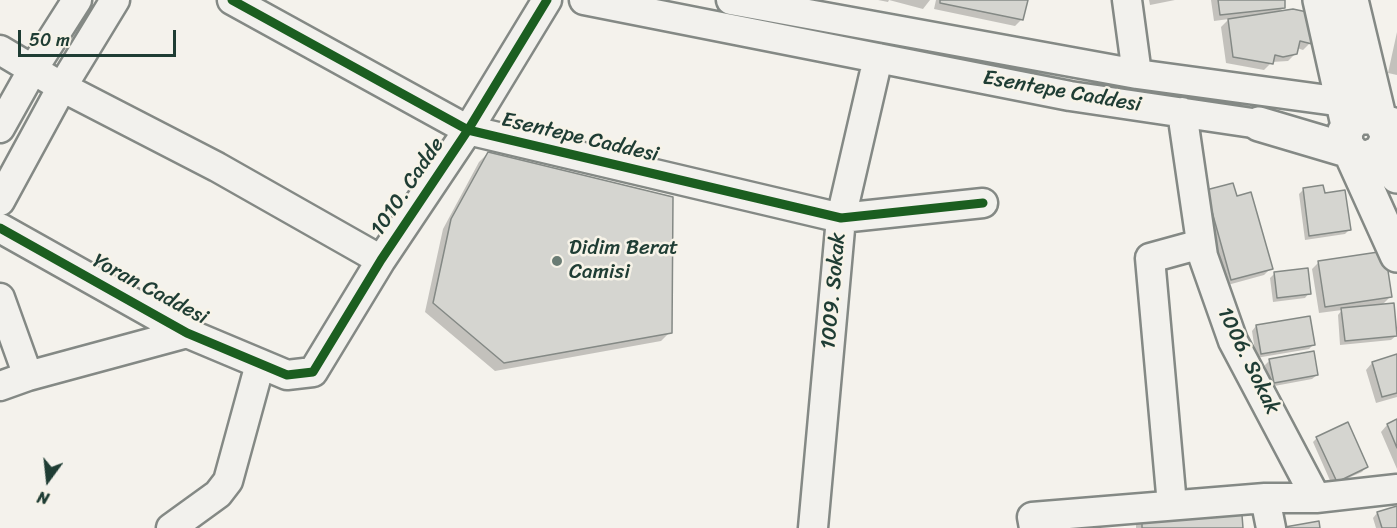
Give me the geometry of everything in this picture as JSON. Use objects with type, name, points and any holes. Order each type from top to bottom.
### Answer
[{"type":"main road","points":[[1320,0],[1375,137]]},
{"type":"main road","points":[[1351,0],[1397,255]]},
{"type":"main road","points":[[1258,124],[1375,137]]},
{"type":"street","points":[[0,128],[33,69],[77,0]]},
{"type":"street","points":[[0,201],[62,87],[115,0]]},
{"type":"street","name":"Esentepe Caddesi","points":[[232,0],[468,130],[841,218],[983,203]]},
{"type":"street","name":"1010. Cadde","points":[[287,375],[313,372],[381,260],[468,130],[547,0]]},
{"type":"street","name":"Esentepe Caddesi","points":[[585,0],[1070,96],[1258,124]]},
{"type":"street","name":"Esentepe Caddesi","points":[[731,0],[1137,74],[1375,137]]},
{"type":"street","points":[[1127,0],[1137,74]]},
{"type":"street","points":[[0,50],[62,87],[217,167],[381,260]]},
{"type":"street","name":"1009. Sokak","points":[[813,528],[841,218],[878,58]]},
{"type":"street","name":"1006. Sokak","points":[[1182,112],[1203,256],[1233,341],[1316,498]]},
{"type":"street","name":"Yoran Caddesi","points":[[0,228],[187,333],[287,375]]},
{"type":"street","points":[[1172,505],[1150,258],[1201,244]]},
{"type":"street","points":[[0,298],[28,376]]},
{"type":"street","points":[[0,386],[28,376],[187,333]]},
{"type":"street","points":[[171,528],[218,494],[228,482],[260,364]]},
{"type":"street","points":[[1034,528],[1032,517],[1265,498],[1316,498],[1397,489]]},
{"type":"street","points":[[1265,498],[1271,528]]},
{"type":"building","points":[[940,0],[1028,0],[1023,20],[940,3]]},
{"type":"building","points":[[1218,0],[1285,0],[1285,8],[1220,15]]},
{"type":"building","points":[[1293,9],[1307,12],[1312,44],[1300,41],[1297,54],[1283,57],[1275,55],[1273,64],[1233,57],[1228,19]]},
{"type":"building","name":"Didim Berat Camisi","points":[[488,152],[673,197],[672,333],[504,363],[433,303],[451,219]]},
{"type":"building","points":[[1233,183],[1237,196],[1251,192],[1273,269],[1231,280],[1206,190]]},
{"type":"building","points":[[1323,185],[1325,193],[1345,190],[1351,230],[1309,236],[1303,188]]},
{"type":"building","points":[[1385,251],[1392,297],[1325,307],[1318,261]]},
{"type":"building","points":[[1308,268],[1311,294],[1277,298],[1274,272]]},
{"type":"building","points":[[1394,303],[1397,336],[1345,341],[1341,308]]},
{"type":"building","points":[[1310,316],[1315,345],[1261,354],[1256,325]]},
{"type":"building","points":[[1314,351],[1318,375],[1274,383],[1269,359]]},
{"type":"building","points":[[1397,354],[1397,393],[1382,397],[1372,362]]},
{"type":"building","points":[[1397,419],[1397,448],[1387,424]]},
{"type":"building","points":[[1348,422],[1368,467],[1337,482],[1316,437]]},
{"type":"building","points":[[1397,506],[1397,528],[1382,528],[1377,512]]},
{"type":"building","points":[[1242,515],[1243,528],[1142,528],[1142,516],[1176,518]]},
{"type":"building","points":[[1319,521],[1320,528],[1285,528],[1285,527]]},
{"type":"cycle path","points":[[232,0],[468,130],[841,218],[983,203]]},
{"type":"cycle path","points":[[0,228],[187,333],[287,375],[313,372],[381,260],[468,130],[547,0]]},
{"type":"place","name":"Didim Berat Camisi","points":[[557,261]]}]
